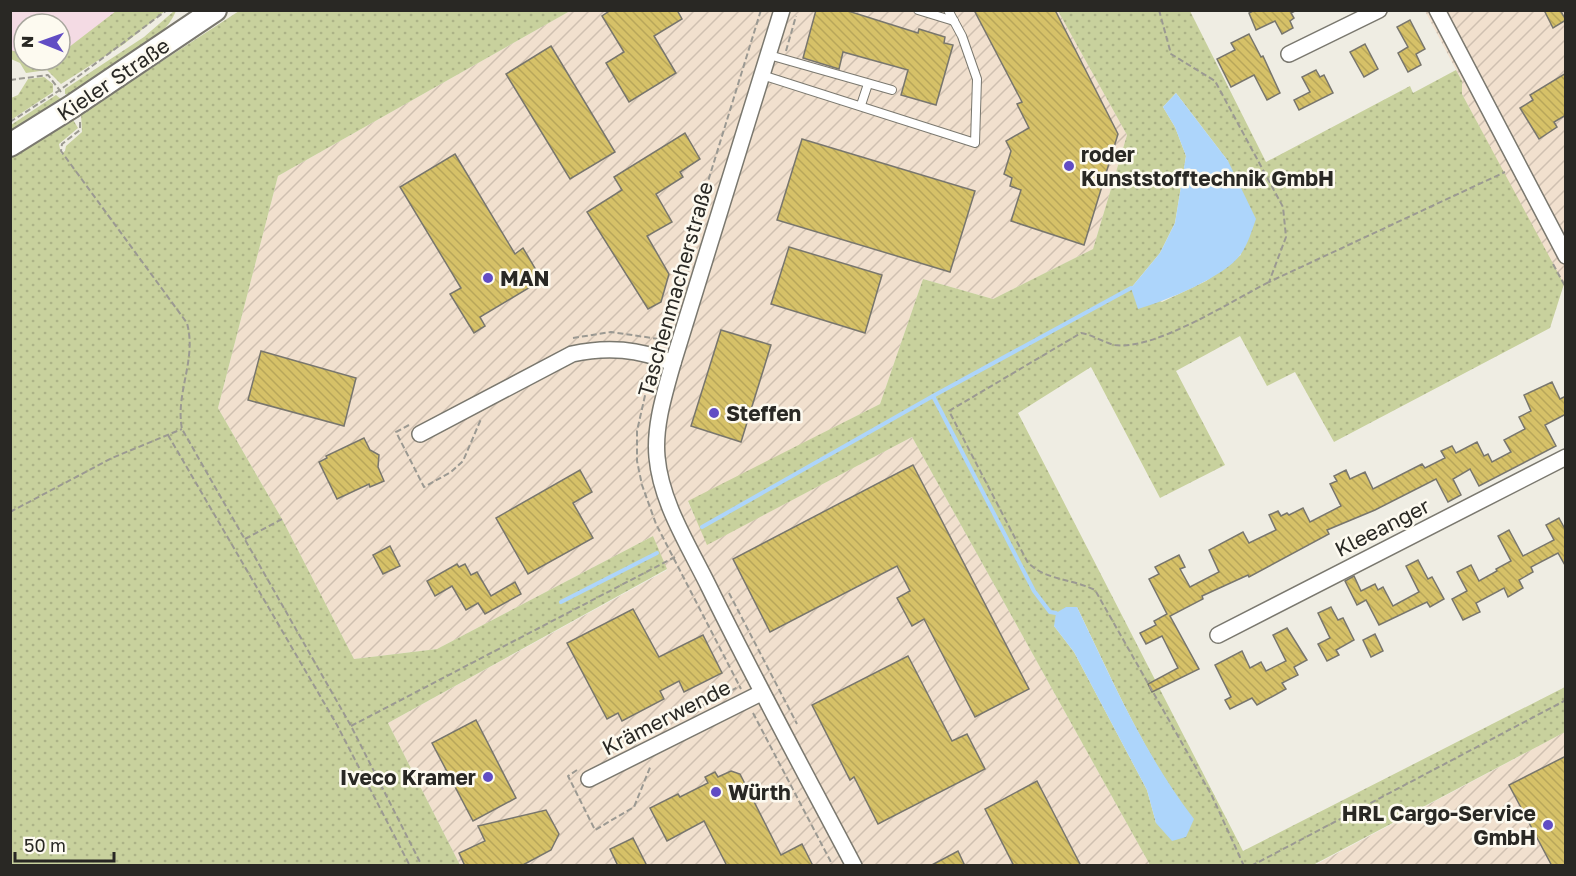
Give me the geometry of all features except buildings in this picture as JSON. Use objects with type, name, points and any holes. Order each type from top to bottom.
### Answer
[{"type":"main road","name":"Kieler Straße","points":[[10,145],[66,99],[215,10]]},
{"type":"street","name":"Taschenmacherstraße","points":[[782,10],[776,57],[762,75],[673,363],[662,405],[657,454],[662,485],[754,697],[854,866]]},
{"type":"street","points":[[1288,54],[1378,10]]},
{"type":"street","points":[[1437,10],[1566,256]]},
{"type":"street","points":[[420,434],[572,354],[595,349],[620,348],[673,363]]},
{"type":"street","name":"Kleeanger","points":[[1218,635],[1566,457]]},
{"type":"street","name":"Krämerwende","points":[[589,779],[754,697]]},
{"type":"lane","points":[[918,10],[954,21]]},
{"type":"lane","points":[[762,75],[975,143],[977,79],[948,10]]},
{"type":"lane","points":[[776,57],[892,90]]},
{"type":"lane","points":[[861,105],[868,84]]},
{"type":"path","points":[[10,122],[66,99],[167,10]]},
{"type":"path","points":[[760,10],[654,356],[637,431],[637,460],[642,485],[656,524],[673,558],[754,697],[833,866]]},
{"type":"path","points":[[776,57],[797,10]]},
{"type":"path","points":[[1160,10],[1171,54],[1215,81],[1283,207],[1286,237],[1269,282]]},
{"type":"path","points":[[10,80],[48,75],[66,99],[81,125],[77,134],[62,144],[62,151],[187,323],[191,353],[180,416],[182,429],[351,726],[422,866]]},
{"type":"path","points":[[1244,866],[1212,796],[1095,590],[1074,580],[1039,573],[1028,563],[949,411],[1081,333],[1095,335],[1114,345],[1160,338],[1269,282],[1518,165]]},
{"type":"path","points":[[10,512],[112,458],[182,429]]},
{"type":"path","points":[[168,435],[337,725],[410,866]]},
{"type":"path","points":[[245,539],[282,519]]},
{"type":"path","points":[[351,726],[690,549]]},
{"type":"path","points":[[729,592],[798,728]]},
{"type":"path","points":[[1251,866],[1566,700]]},
{"type":"shaded area","points":[[11,11],[136,11],[72,54],[72,12],[12,12],[11,55]]},
{"type":"shaded area","points":[[570,11],[1058,11],[1127,135],[1093,249],[993,299],[923,279],[880,404],[688,502],[708,544],[912,437],[1150,865],[460,865],[388,723],[667,570],[653,536],[437,649],[354,659],[282,519],[218,408],[278,176]]},
{"type":"shaded area","points":[[1425,11],[1565,11],[1565,289],[1462,94],[1462,81]]},
{"type":"shaded area","points":[[1565,732],[1565,865],[1313,866],[1488,773]]},
{"type":"green space","points":[[116,11],[165,11],[124,44],[61,84],[49,72],[72,72],[72,45]]},
{"type":"green space","points":[[176,11],[169,24],[145,48],[69,95],[65,94],[65,89],[144,37]]},
{"type":"green space","points":[[239,11],[570,11],[278,176],[218,408],[282,519],[354,659],[437,649],[653,536],[667,569],[388,723],[460,865],[11,865],[10,153],[72,118],[78,128],[59,144],[61,154],[65,151],[66,146],[82,132],[81,114]]},
{"type":"green space","points":[[1058,11],[1190,11],[1266,162],[1410,86],[1413,93],[1456,70],[1462,81],[1462,94],[1564,284],[1550,328],[1334,442],[1295,372],[1267,386],[1240,336],[1176,371],[1225,465],[1160,498],[1091,367],[1018,413],[1243,851],[1565,687],[1565,732],[1313,865],[1150,865],[912,437],[707,545],[688,501],[880,404],[923,279],[993,299],[1093,249],[1127,135]],"holes":[[[1176,93],[1228,161],[1241,255],[1206,281],[1162,302],[1131,288],[1160,253],[1175,223],[1186,156],[1175,127],[1163,107]],[[1077,607],[1144,742],[1193,819],[1156,823],[1147,790],[1074,652],[1054,626]]]},
{"type":"green space","points":[[44,77],[53,84],[53,92],[11,120],[11,98],[18,95],[28,79]]},
{"type":"green space","points":[[56,95],[62,100],[11,134],[11,125]]},
{"type":"water","points":[[1176,93],[1228,161],[1256,219],[1248,241],[1233,263],[1178,294],[1138,309],[1131,288],[1160,253],[1175,223],[1186,156],[1175,127],[1163,107]]},
{"type":"water","points":[[1066,607],[1077,607],[1144,742],[1194,819],[1186,837],[1172,841],[1156,823],[1147,790],[1074,652],[1054,626],[1056,613]]},
{"type":"waterway","points":[[702,527],[933,396],[1131,288]]},
{"type":"waterway","points":[[933,396],[1034,591],[1050,612],[1056,613]]},
{"type":"waterway","points":[[561,602],[657,553]]},
{"type":"place","name":"roder Kunststofftechnik GmbH","points":[[1069,166]]},
{"type":"place","name":"MAN","points":[[488,278]]},
{"type":"place","name":"Steffen","points":[[714,413]]},
{"type":"place","name":"Iveco Kramer","points":[[488,777]]},
{"type":"place","name":"Würth","points":[[716,792]]},
{"type":"place","name":"HRL Cargo-Service GmbH","points":[[1548,825]]}]
